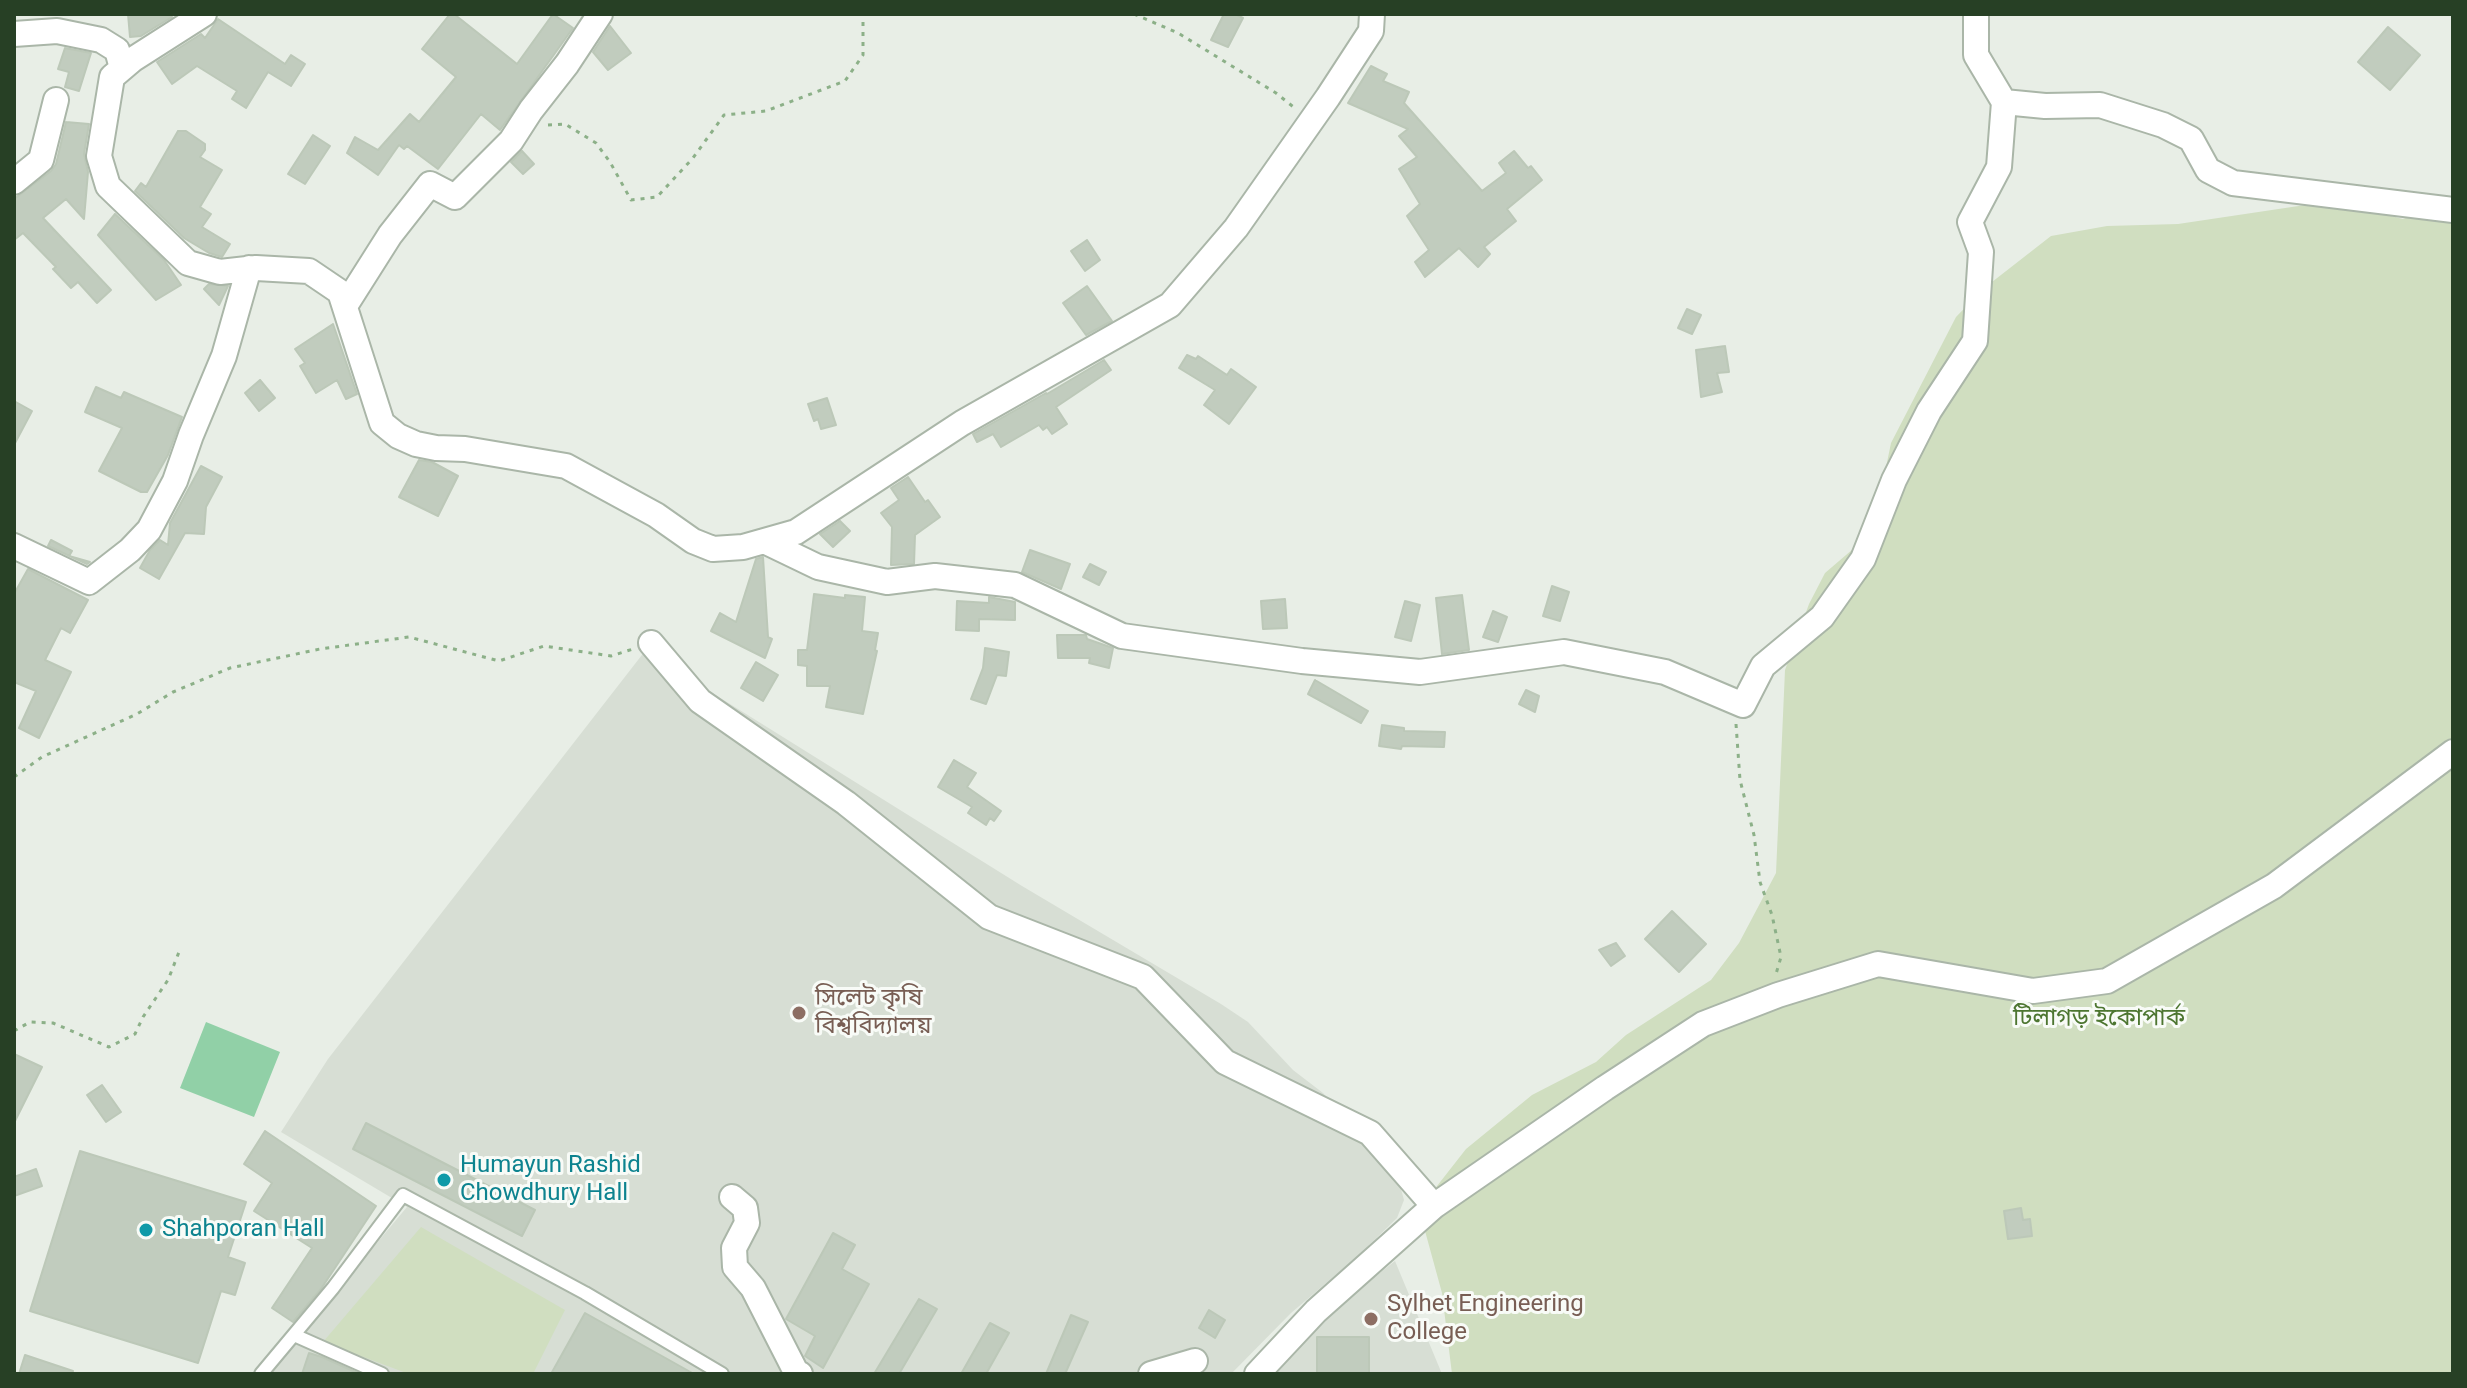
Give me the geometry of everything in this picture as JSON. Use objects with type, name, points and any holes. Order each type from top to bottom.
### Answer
[{"type":"street","points":[[204,14],[112,77],[99,156],[108,186],[188,263],[220,272],[249,268],[309,271],[340,292],[382,423],[398,436],[436,448],[465,449],[566,466],[656,515],[693,541],[713,549],[743,547],[796,532],[962,423],[1170,305],[1236,228],[1311,121],[1371,31],[1372,14]]},
{"type":"street","points":[[345,306],[390,235],[430,184],[455,197],[511,141],[600,14]]},
{"type":"street","points":[[764,541],[818,567],[887,582],[935,576],[1015,585],[1122,636],[1302,661],[1420,672],[1564,652],[1665,672],[1743,705],[1763,666],[1822,617],[1863,559],[1894,480],[1929,411],[1975,341],[1981,252],[1970,222],[1999,167],[2004,102],[1976,55],[1976,14]]},
{"type":"street","points":[[14,34],[57,31],[101,40],[117,50],[122,68]]},
{"type":"street","points":[[14,182],[41,160],[56,100]]},
{"type":"street","points":[[2004,102],[2045,106],[2100,105],[2163,125],[2191,139],[2208,170],[2233,183],[2453,210]]},
{"type":"street","points":[[14,546],[89,582],[130,550],[149,530],[175,481],[224,356],[249,268]]},
{"type":"street","points":[[651,643],[700,701],[846,803],[989,917],[1143,977],[1225,1062],[1370,1133],[1434,1206]]},
{"type":"street","points":[[1257,1374],[1316,1311],[1434,1206],[1703,1024],[1771,998],[1878,964],[2033,991],[2107,981],[2274,886],[2453,752]]},
{"type":"street","points":[[732,1197],[745,1208],[747,1223],[734,1248],[735,1267],[753,1288],[797,1374],[800,1374]]},
{"type":"street","points":[[1151,1374],[1195,1361]]},
{"type":"lane","points":[[261,1374],[333,1288],[403,1195],[585,1293],[722,1374]]},
{"type":"lane","points":[[294,1335],[382,1374]]},
{"type":"path","points":[[540,125],[565,124],[596,143],[631,200],[657,197],[693,158],[724,115],[766,111],[845,81],[863,55],[863,14]]},
{"type":"path","points":[[1134,14],[1178,33],[1276,93],[1311,121]]},
{"type":"path","points":[[14,777],[42,757],[137,714],[173,692],[230,668],[320,649],[409,637],[499,661],[544,646],[611,656],[651,643]]},
{"type":"path","points":[[1743,705],[1735,726],[1740,780],[1754,835],[1760,882],[1772,915],[1781,957],[1771,998]]},
{"type":"path","points":[[14,1031],[30,1022],[53,1023],[109,1047],[135,1034],[168,980],[179,952]]},
{"type":"shaded area","name":"সিলেট কৃষি বিশ্ববিদ্যালয়","points":[[645,651],[1022,886],[1248,1022],[1293,1070],[1323,1093],[1357,1129],[1399,1182],[1404,1200],[1397,1218],[1291,1313],[1231,1374],[267,1374],[407,1207],[281,1132],[328,1059]]},
{"type":"shaded area","points":[[206,1022],[280,1052],[254,1117],[180,1088]]},
{"type":"shaded area","name":"Sylhet Engineering College","points":[[1395,1261],[1442,1374],[1272,1374],[1337,1306]]},
{"type":"green space","name":"টিলাগড় ইকোপার্ক","points":[[2453,200],[2453,1374],[1452,1374],[1442,1293],[1419,1209],[1466,1149],[1532,1095],[1596,1062],[1626,1035],[1711,980],[1739,943],[1776,873],[1785,670],[1809,604],[1825,573],[1853,549],[1884,477],[1891,443],[1956,317],[1983,289],[2051,236],[2107,226],[2178,224],[2332,201],[2403,219]]},
{"type":"green space","points":[[421,1227],[565,1310],[533,1374],[409,1374],[323,1342]]},
{"type":"building","points":[[128,14],[170,14],[172,17],[141,36],[130,37]]},
{"type":"building","points":[[450,14],[517,64],[553,14],[573,28],[500,130],[481,114],[438,169],[407,146],[404,149],[399,145],[378,175],[347,153],[355,137],[378,150],[410,114],[419,122],[456,77],[422,49]]},
{"type":"building","points":[[1224,14],[1243,18],[1228,47],[1211,40]]},
{"type":"building","points":[[218,19],[285,64],[291,55],[305,64],[291,86],[268,72],[246,108],[232,99],[237,91],[197,66],[172,84],[157,62],[201,34],[205,38]]},
{"type":"building","points":[[610,26],[631,53],[608,70],[593,52]]},
{"type":"building","points":[[2388,27],[2420,55],[2390,90],[2358,62]]},
{"type":"building","points":[[65,48],[91,53],[79,91],[65,87],[69,72],[58,69]]},
{"type":"building","points":[[1371,66],[1387,74],[1383,81],[1409,92],[1404,103],[1482,191],[1506,173],[1499,163],[1514,151],[1542,180],[1507,209],[1516,221],[1484,247],[1490,254],[1478,267],[1459,248],[1425,277],[1415,262],[1429,250],[1407,216],[1420,204],[1399,169],[1417,157],[1399,136],[1408,129],[1348,103]]},
{"type":"building","points":[[66,122],[89,124],[84,154],[88,172],[84,219],[66,199],[43,218],[111,290],[97,303],[78,282],[71,288],[53,269],[56,267],[23,233],[14,240],[14,199],[56,164]]},
{"type":"building","points":[[178,131],[186,131],[205,144],[200,157],[222,170],[200,207],[211,214],[202,227],[230,244],[222,257],[184,238],[135,191],[141,183],[146,187]]},
{"type":"building","points":[[313,135],[330,146],[305,184],[288,174]]},
{"type":"building","points":[[522,151],[534,164],[523,174],[511,162]]},
{"type":"building","points":[[115,214],[164,260],[181,285],[156,300],[98,235]]},
{"type":"building","points":[[1087,240],[1100,260],[1085,271],[1071,251]]},
{"type":"building","points":[[209,284],[228,286],[219,305],[204,289]]},
{"type":"building","points":[[1087,286],[1112,321],[1086,335],[1063,303]]},
{"type":"building","points":[[1687,309],[1701,315],[1692,334],[1678,328]]},
{"type":"building","points":[[333,324],[357,394],[346,399],[337,380],[316,393],[300,366],[305,363],[295,349]]},
{"type":"building","points":[[1725,346],[1729,372],[1717,373],[1722,392],[1701,397],[1696,350]]},
{"type":"building","points":[[1187,355],[1196,359],[1198,356],[1227,375],[1231,369],[1256,387],[1229,424],[1204,405],[1215,390],[1179,368]]},
{"type":"building","points":[[1104,360],[1111,370],[1056,407],[1067,424],[1052,434],[1047,427],[1043,430],[1039,425],[1001,447],[993,434],[977,442],[973,434]]},
{"type":"building","points":[[260,380],[275,398],[259,411],[245,393]]},
{"type":"building","points":[[96,387],[121,398],[124,392],[182,417],[168,455],[147,492],[141,492],[99,471],[122,428],[85,412]]},
{"type":"building","points":[[827,398],[836,425],[821,429],[818,419],[814,421],[808,404]]},
{"type":"building","points":[[14,401],[32,411],[14,445]]},
{"type":"building","points":[[419,460],[432,462],[458,476],[438,516],[399,497]]},
{"type":"building","points":[[201,466],[222,477],[206,507],[204,534],[185,533],[159,579],[140,568],[160,540],[168,545],[170,523]]},
{"type":"building","points":[[908,477],[940,517],[915,535],[914,564],[891,565],[892,527],[881,513],[899,500],[891,488]]},
{"type":"building","points":[[840,521],[850,531],[833,547],[820,534]]},
{"type":"building","points":[[51,540],[72,551],[69,556],[48,546]]},
{"type":"building","points":[[1030,550],[1070,564],[1061,589],[1022,572]]},
{"type":"building","points":[[763,557],[768,637],[772,639],[765,658],[711,631],[720,613],[736,622],[756,559]]},
{"type":"building","points":[[1090,564],[1106,572],[1099,585],[1083,577]]},
{"type":"building","points":[[28,569],[88,600],[70,633],[61,628],[45,660],[71,672],[39,738],[19,728],[36,691],[14,682],[14,594]]},
{"type":"building","points":[[1552,586],[1569,592],[1560,621],[1543,616]]},
{"type":"building","points":[[814,594],[865,597],[862,631],[878,633],[863,714],[826,707],[830,686],[807,686],[807,666],[798,665],[798,650],[807,650]]},
{"type":"building","points":[[1462,595],[1469,650],[1442,654],[1436,598]]},
{"type":"building","points":[[989,597],[1015,602],[1015,620],[979,619],[979,631],[956,630],[957,601],[989,603]]},
{"type":"building","points":[[1285,599],[1287,628],[1263,629],[1261,601]]},
{"type":"building","points":[[1405,601],[1420,605],[1411,641],[1395,637]]},
{"type":"building","points":[[1493,611],[1507,617],[1498,642],[1483,637]]},
{"type":"building","points":[[1057,635],[1086,635],[1087,639],[1113,648],[1109,668],[1089,663],[1090,658],[1058,658]]},
{"type":"building","points":[[985,648],[1009,652],[1006,676],[997,675],[986,704],[971,699],[983,668]]},
{"type":"building","points":[[756,662],[778,675],[763,701],[741,688]]},
{"type":"building","points":[[1315,680],[1368,711],[1361,723],[1308,694]]},
{"type":"building","points":[[1526,690],[1539,696],[1535,712],[1519,704]]},
{"type":"building","points":[[1382,725],[1404,728],[1404,731],[1445,732],[1444,747],[1402,746],[1401,749],[1379,746]]},
{"type":"building","points":[[954,760],[976,773],[967,787],[1001,811],[994,821],[990,818],[986,825],[968,813],[972,807],[938,787]]},
{"type":"building","points":[[1672,911],[1706,944],[1679,972],[1645,939]]},
{"type":"building","points":[[1616,943],[1625,956],[1611,966],[1599,950]]},
{"type":"building","points":[[14,1054],[42,1067],[14,1123]]},
{"type":"building","points":[[102,1085],[121,1112],[106,1122],[87,1095]]},
{"type":"building","name":"Humayun Rashid Chowdhury Hall","points":[[366,1123],[535,1210],[522,1236],[353,1149]]},
{"type":"building","points":[[265,1131],[376,1206],[321,1289],[293,1322],[272,1308],[312,1248],[254,1211],[272,1183],[244,1164]]},
{"type":"building","name":"Shahporan Hall","points":[[80,1151],[246,1202],[228,1257],[245,1263],[235,1295],[221,1291],[198,1363],[30,1311]]},
{"type":"building","points":[[36,1169],[42,1186],[14,1196],[14,1177]]},
{"type":"building","points":[[2021,1208],[2023,1220],[2030,1219],[2032,1236],[2008,1239],[2004,1211]]},
{"type":"building","points":[[833,1233],[855,1245],[842,1269],[869,1284],[823,1368],[805,1356],[815,1336],[786,1319]]},
{"type":"building","points":[[919,1299],[937,1309],[899,1374],[874,1374]]},
{"type":"building","points":[[1209,1310],[1225,1320],[1215,1338],[1199,1328]]},
{"type":"building","points":[[585,1313],[694,1374],[551,1374]]},
{"type":"building","points":[[1071,1315],[1088,1322],[1065,1374],[1046,1374]]},
{"type":"building","points":[[990,1323],[1009,1333],[986,1374],[961,1374]]},
{"type":"building","points":[[1317,1337],[1369,1337],[1369,1374],[1317,1374]]},
{"type":"building","points":[[309,1353],[322,1357],[360,1374],[302,1374]]},
{"type":"building","points":[[25,1355],[73,1371],[72,1374],[19,1374]]},
{"type":"place","name":"সিলেট কৃষি বিশ্ববিদ্যালয়","points":[[799,1013]]},
{"type":"place","name":"Humayun Rashid Chowdhury Hall","points":[[444,1180]]},
{"type":"place","name":"Shahporan Hall","points":[[146,1230]]},
{"type":"place","name":"Sylhet Engineering College","points":[[1371,1319]]}]
